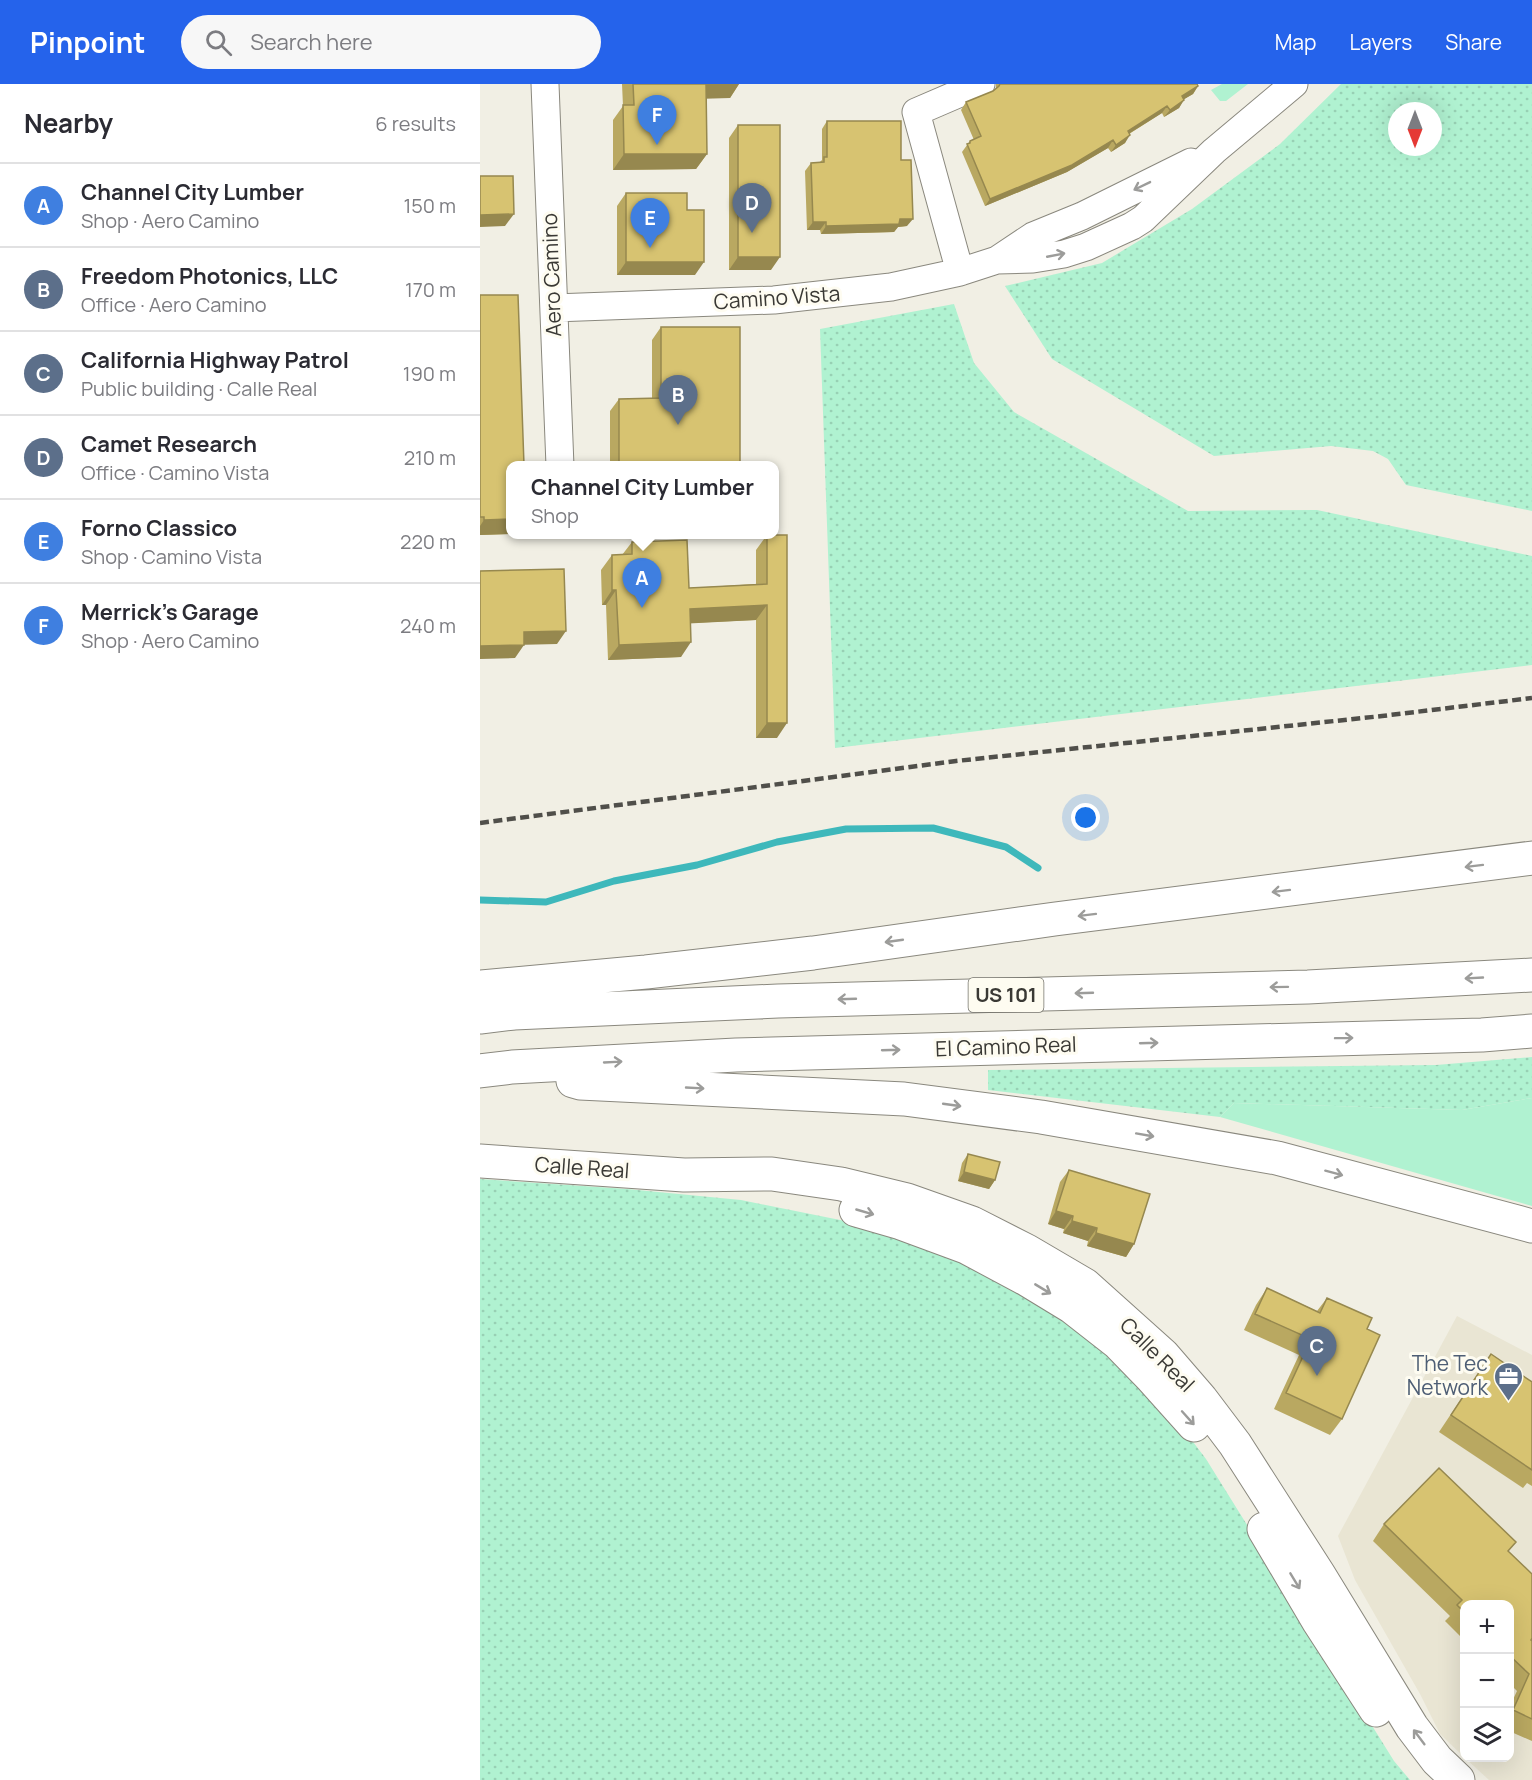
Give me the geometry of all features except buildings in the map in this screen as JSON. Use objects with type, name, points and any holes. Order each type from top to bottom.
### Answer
[{"type":"main road","points":[[480,987],[646,972],[813,953],[1055,919],[1532,858]]},
{"type":"main road","name":"US 101","points":[[480,1017],[514,1013],[767,1002],[1308,987],[1532,975]]},
{"type":"main road","name":"El Camino Real","points":[[480,1071],[736,1055],[1482,1035],[1532,1030]]},
{"type":"main road","points":[[512,1068],[580,1083],[904,1099],[1041,1118],[1277,1158],[1532,1226]]},
{"type":"main road","name":"Calle Real","points":[[480,1161],[684,1175],[772,1174],[841,1184],[907,1200],[972,1223],[1027,1251],[1085,1285],[1163,1355],[1201,1399],[1235,1444],[1308,1556],[1412,1727],[1437,1760],[1458,1780]]},
{"type":"main road","name":"Calle Real","points":[[684,1175],[832,1203],[900,1222],[966,1247],[1072,1307],[1118,1344],[1151,1377],[1220,1455],[1319,1622],[1392,1735],[1425,1780]]},
{"type":"street","name":"Aero Camino","points":[[545,84],[560,461]]},
{"type":"street","points":[[960,272],[915,112],[981,84]]},
{"type":"street","name":"Camino Vista","points":[[554,308],[802,298],[891,287],[998,261],[1034,259],[1064,254],[1086,247],[1143,219],[1214,151],[1294,84]]},
{"type":"shaded area","points":[[1457,1316],[1532,1355],[1532,1780],[1489,1780],[1469,1762],[1514,1762],[1514,1600],[1460,1600],[1460,1753],[1440,1734],[1420,1694],[1355,1580],[1338,1536]]},
{"type":"green space","points":[[1222,84],[1248,84],[1226,101],[1220,101],[1211,90]]},
{"type":"green space","points":[[1341,84],[1532,84],[1532,511],[1406,485],[1388,459],[1373,451],[1331,446],[1214,456],[1052,359],[1005,286],[1102,263],[1192,209],[1280,144]]},
{"type":"green space","points":[[954,304],[974,363],[1014,412],[1188,511],[1317,510],[1532,556],[1532,665],[835,748],[820,329]]},
{"type":"green space","points":[[1532,1057],[1532,1098],[1462,1110],[1234,1103],[1220,1117],[988,1090],[988,1070],[1436,1065]]},
{"type":"green space","points":[[1532,1098],[1532,1206],[1220,1117],[1234,1103],[1462,1110]]},
{"type":"green space","points":[[480,1179],[627,1189],[741,1200],[855,1223],[958,1255],[1075,1324],[1187,1434],[1206,1459],[1394,1761],[1410,1780],[480,1780]]},
{"type":"waterway","points":[[480,900],[546,902],[614,881],[697,865],[777,842],[846,829],[933,828],[1006,847],[1038,868]]},
{"type":"railway","points":[[480,823],[956,761],[1532,698]]},
{"type":"place","name":"Merrick's Garage","points":[[657,145]]},
{"type":"place","name":"Camet Research","points":[[752,233]]},
{"type":"place","name":"Forno Classico","points":[[650,248]]},
{"type":"place","name":"Freedom Photonics, LLC","points":[[678,425]]},
{"type":"place","name":"Channel City Lumber","points":[[642,608]]},
{"type":"place","name":"California Highway Patrol","points":[[1317,1376]]},
{"type":"place","name":"The Tec Network","points":[[1509,1402]]}]
